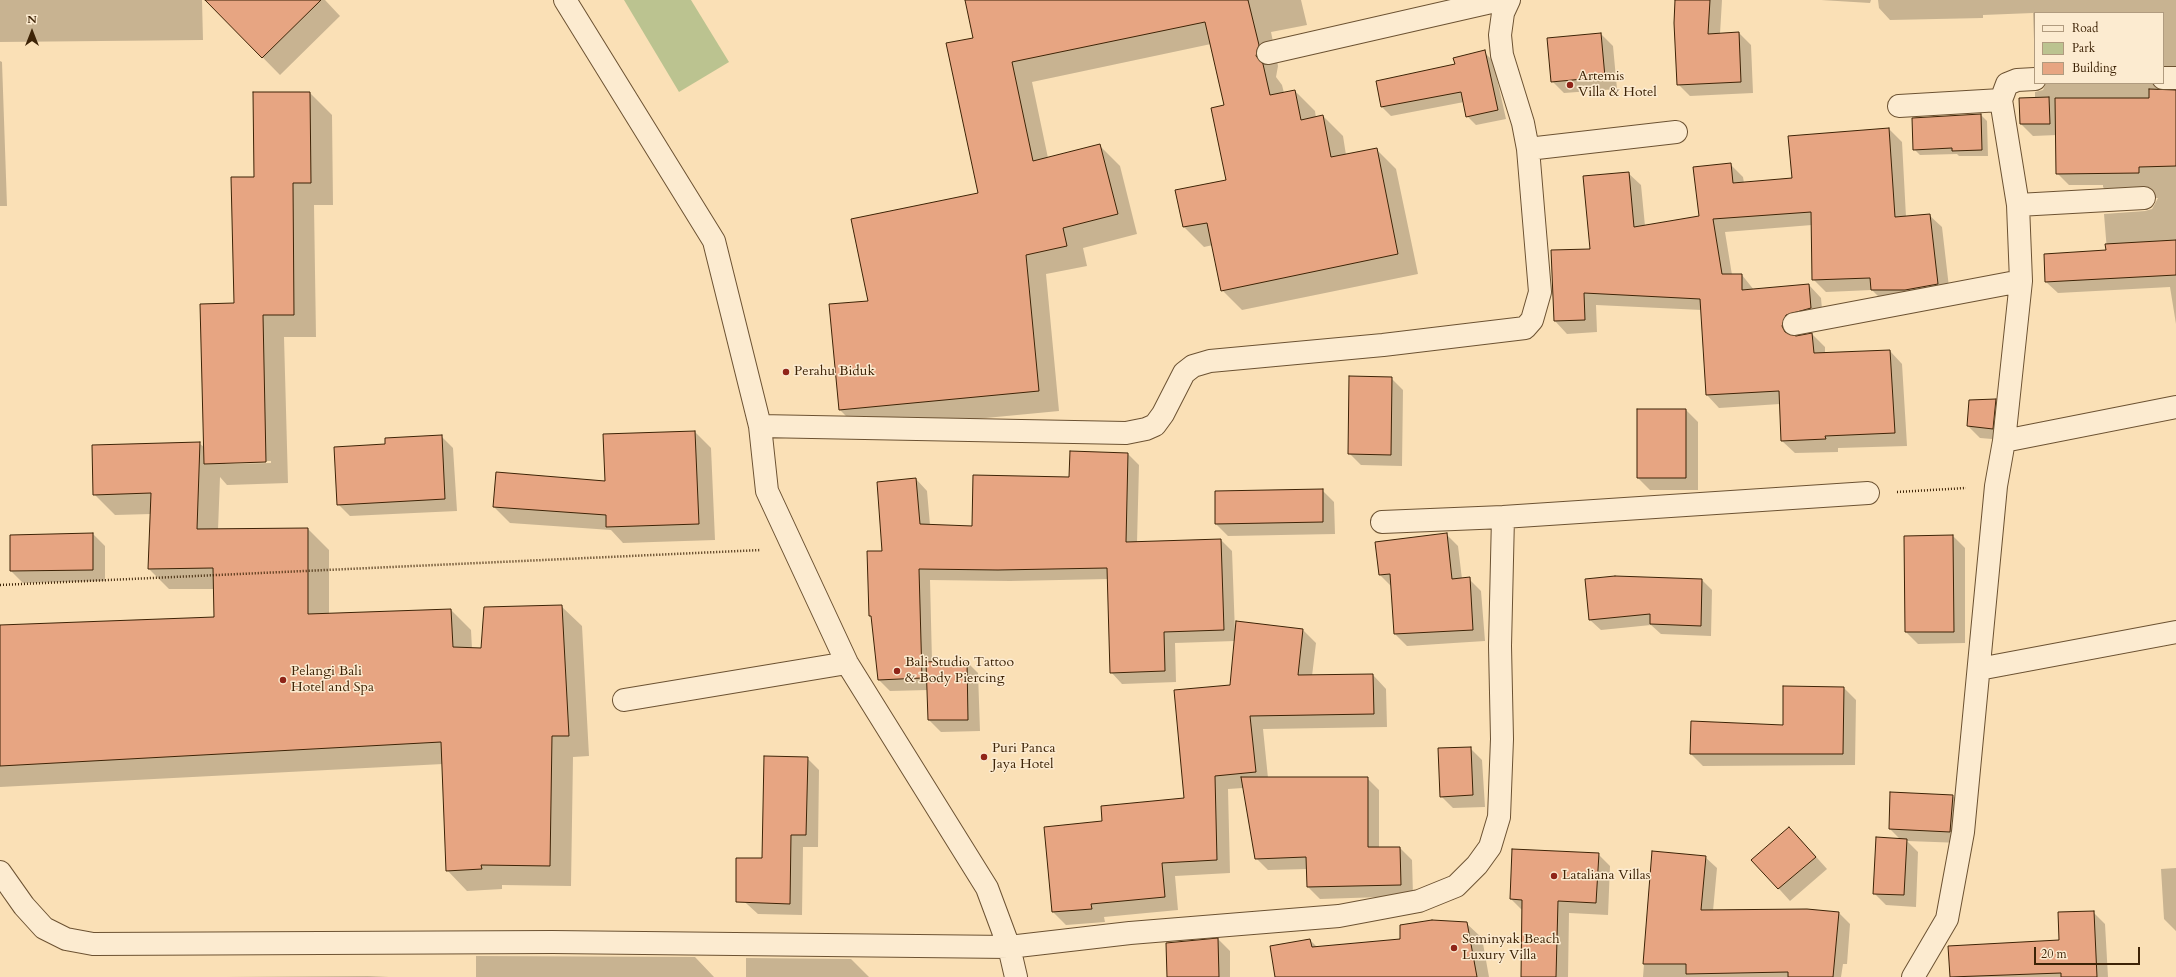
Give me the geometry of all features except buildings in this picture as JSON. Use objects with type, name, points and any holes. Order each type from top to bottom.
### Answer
[{"type":"street","points":[[565,0],[714,241],[760,426],[767,490],[793,549],[848,663],[987,888],[1009,947],[1016,977]]},
{"type":"street","points":[[1268,53],[1500,0]]},
{"type":"street","points":[[760,426],[1126,433],[1146,429],[1155,425],[1163,414],[1184,373],[1193,366],[1210,361],[1383,345],[1525,328],[1532,320],[1540,292],[1528,149],[1523,123],[1506,72],[1500,35],[1503,14],[1509,0]]},
{"type":"street","points":[[2164,78],[2176,78]]},
{"type":"street","points":[[1913,977],[1946,919],[1964,832],[1996,486],[2004,441],[2021,281],[2018,205],[2002,100],[2007,84],[2017,80],[2034,79]]},
{"type":"street","points":[[1899,106],[2002,100]]},
{"type":"street","points":[[1528,149],[1676,132]]},
{"type":"street","points":[[2018,205],[2144,198]]},
{"type":"street","points":[[1794,324],[2021,281]]},
{"type":"street","points":[[2004,441],[2176,407]]},
{"type":"street","points":[[1382,522],[1503,517],[1868,494]]},
{"type":"street","points":[[0,872],[24,906],[44,928],[66,939],[93,944],[552,942],[1009,947],[1130,933],[1339,916],[1419,901],[1456,886],[1477,865],[1490,847],[1499,817],[1502,739],[1500,646],[1503,517]]},
{"type":"street","points":[[1979,668],[2176,632]]},
{"type":"street","points":[[624,700],[848,663]]},
{"type":"path","points":[[1868,494],[1996,486]]},
{"type":"path","points":[[0,585],[793,549]]},
{"type":"green space","points":[[624,0],[691,0],[729,62],[679,92]]},
{"type":"place","name":"Artemis Villa & Hotel","points":[[1570,85]]},
{"type":"place","name":"Perahu Biduk","points":[[786,372]]},
{"type":"place","name":"Bali Studio Tattoo & Body Piercing","points":[[897,671]]},
{"type":"place","name":"Pelangi Bali Hotel and Spa","points":[[283,680]]},
{"type":"place","name":"Puri Panca Jaya Hotel","points":[[984,757]]},
{"type":"place","name":"Lataliana Villas","points":[[1554,876]]},
{"type":"place","name":"Seminyak Beach Luxury Villa","points":[[1454,948]]}]
